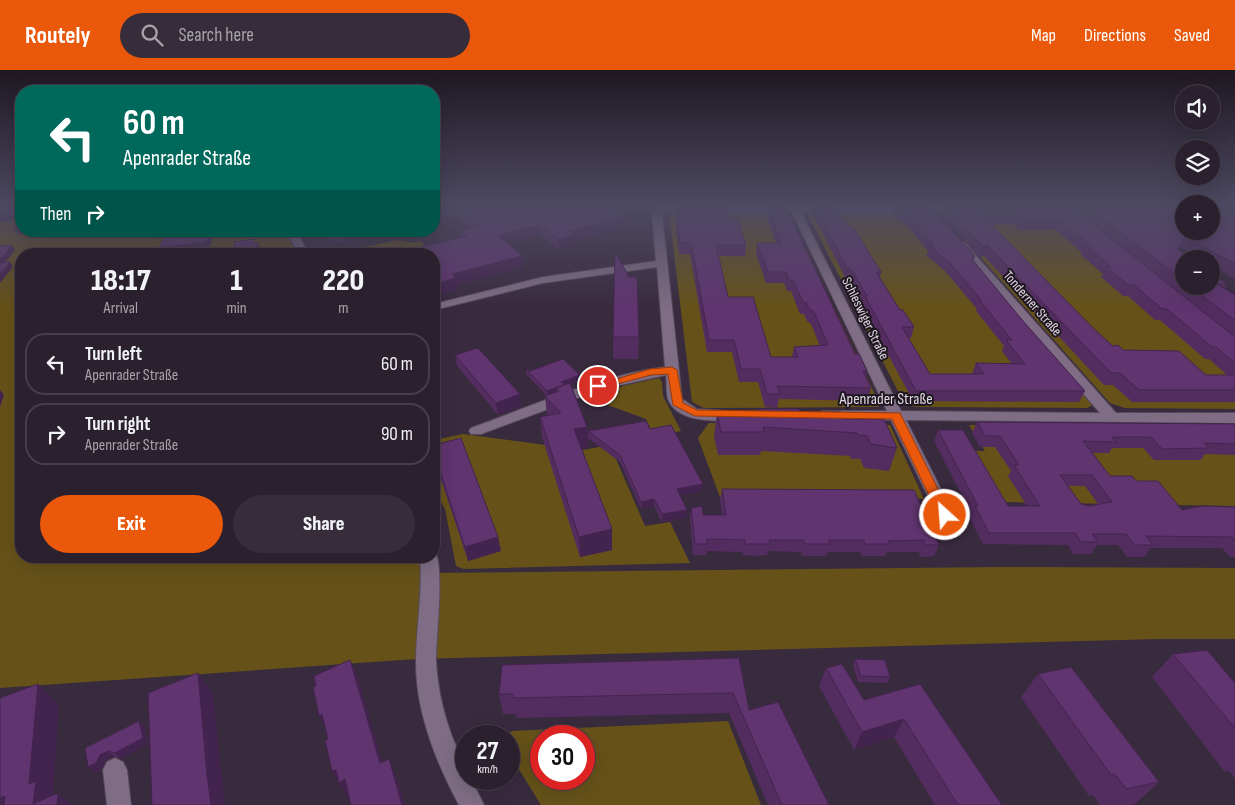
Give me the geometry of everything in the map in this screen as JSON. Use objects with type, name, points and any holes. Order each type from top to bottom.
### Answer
[{"type":"street","points":[[660,239],[675,399],[678,405],[684,409],[707,415],[755,415]]},
{"type":"street","name":"Schleswiger Straße","points":[[810,239],[945,515]]},
{"type":"street","name":"Tonderner Straße","points":[[956,239],[1113,418]]},
{"type":"street","points":[[440,306],[543,280],[662,263]]},
{"type":"street","points":[[476,431],[598,386],[650,372],[672,370]]},
{"type":"street","name":"Apenrader Straße","points":[[803,415],[1235,418]]},
{"type":"street","points":[[429,563],[431,574],[426,644],[427,683],[436,729],[457,777],[472,805]]},
{"type":"street","points":[[115,770],[120,805]]},
{"type":"shaded area","points":[[0,239],[296,239],[301,248],[15,248],[15,563],[430,563],[431,573],[1002,567],[1235,568],[1235,639],[1159,639],[416,659],[0,688]]},
{"type":"shaded area","points":[[672,239],[801,239],[880,405],[878,407],[704,408],[692,402]]},
{"type":"shaded area","points":[[820,239],[947,239],[1093,405],[1087,408],[915,407],[903,401]]},
{"type":"shaded area","points":[[964,239],[1080,239],[1235,352],[1235,409],[1125,408],[1110,403]]},
{"type":"shaded area","points":[[397,240],[413,243],[421,241],[427,248],[361,248]]},
{"type":"shaded area","points":[[659,378],[662,382],[663,396],[681,431],[654,436],[646,419],[591,399],[623,386]]},
{"type":"shaded area","points":[[709,423],[890,425],[924,499],[720,497],[698,438]]},
{"type":"shaded area","points":[[969,425],[1235,428],[1235,506],[996,502],[968,451],[985,451]]},
{"type":"shaded area","points":[[463,434],[583,450],[610,445],[645,526],[670,522],[690,563],[464,569],[456,566],[445,509],[440,500],[440,439]]},
{"type":"shaded area","points":[[728,721],[761,805],[541,805],[532,790],[595,790],[595,727]]},
{"type":"shaded area","points":[[530,730],[530,787],[520,771],[520,731]]},
{"type":"building","points":[[163,239],[207,239],[206,242],[159,248]]},
{"type":"building","points":[[254,239],[253,243],[258,243],[257,248],[234,248],[234,242]]},
{"type":"building","points":[[453,239],[503,239],[522,256],[452,274],[456,278],[440,282],[440,248],[417,248]]},
{"type":"building","points":[[680,239],[744,239],[746,245],[716,245],[728,297],[753,297],[771,357],[798,357],[794,347],[828,345],[814,312],[809,309],[806,302],[803,302],[793,280],[789,280],[786,272],[768,272],[757,243],[781,243],[780,239],[801,239],[855,354],[859,354],[867,371],[863,371],[871,388],[777,386],[780,394],[767,394],[760,369],[741,369],[734,340],[709,340],[691,243],[680,243]]},
{"type":"building","points":[[832,239],[861,239],[881,272],[876,272],[900,310],[903,310],[914,327],[902,327],[930,374],[984,374],[976,363],[1025,364],[1006,340],[1012,340],[980,301],[982,301],[949,262],[929,246],[934,246],[929,239],[960,239],[975,256],[972,259],[1023,321],[1085,391],[916,391],[865,296],[867,296],[851,269],[847,268]]},
{"type":"building","points":[[976,239],[1006,239],[1113,346],[1118,345],[1123,350],[1179,351],[1206,375],[1235,375],[1235,390],[1139,390],[1120,373],[1111,373],[987,245],[984,248]]},
{"type":"building","points":[[1083,239],[1112,239],[1175,289],[1175,295],[1182,295],[1235,337],[1235,363],[1216,347],[1212,347],[1167,309],[1162,309],[1134,285],[1128,285],[1106,267],[1111,267],[1085,244],[1089,244]]},
{"type":"building","points":[[1130,239],[1183,240],[1178,249],[1179,250],[1175,250],[1175,274]]},
{"type":"building","points":[[1235,239],[1235,264],[1220,256],[1220,250],[1209,250],[1191,240],[1220,240]]},
{"type":"building","points":[[12,245],[0,260],[0,246]]},
{"type":"building","points":[[615,255],[617,255],[629,277],[637,277],[639,337],[613,337]]},
{"type":"building","points":[[10,262],[0,274],[0,263]]},
{"type":"building","points":[[1220,279],[1227,284],[1220,284]]},
{"type":"building","points":[[1220,286],[1235,295],[1235,321],[1202,295],[1220,295]]},
{"type":"building","points":[[478,348],[520,394],[496,403],[455,355]]},
{"type":"building","points":[[563,359],[580,375],[561,382],[566,384],[547,391],[526,369],[530,371]]},
{"type":"building","points":[[570,383],[587,427],[574,429],[612,529],[579,537],[540,417],[561,413],[545,396],[559,391],[556,388]]},
{"type":"building","points":[[758,409],[840,412],[843,419],[884,419],[897,448],[871,444],[867,436],[858,435],[857,433],[763,427],[764,432],[721,432],[717,413],[759,413]]},
{"type":"building","points":[[646,421],[650,429],[671,425],[703,484],[677,489],[687,510],[662,514],[654,499],[641,502],[620,455],[588,431]]},
{"type":"building","points":[[977,422],[1235,424],[1235,444],[1204,443],[1209,448],[1162,449],[1151,437],[1112,437],[1116,442],[1083,441],[1110,476],[1132,476],[1136,481],[1158,481],[1182,510],[1202,506],[1235,507],[1235,541],[1232,537],[1146,536],[1153,545],[1135,545],[1126,534],[1092,534],[1098,542],[1081,542],[1075,533],[989,533],[975,506],[978,506],[938,430],[963,430],[1008,506],[1040,506],[1014,465],[1019,465],[1000,436],[985,436]],"holes":[[[1060,475],[1092,475],[1112,502],[1089,506],[1081,504]]]},
{"type":"building","points":[[461,438],[498,537],[465,547],[440,471],[440,443]]},
{"type":"building","points":[[722,489],[914,490],[939,545],[925,545],[924,540],[888,541],[890,544],[865,544],[864,540],[829,540],[830,544],[805,544],[804,540],[769,540],[770,544],[745,544],[745,540],[707,539],[707,544],[695,544],[691,508],[702,506],[703,515],[726,515]]},
{"type":"building","points":[[1207,650],[1235,683],[1235,728],[1173,654]]},
{"type":"building","points":[[739,658],[749,710],[778,702],[829,805],[782,805],[733,693],[513,698],[513,694],[499,694],[502,665]]},
{"type":"building","points":[[855,659],[885,660],[890,677],[861,676]]},
{"type":"building","points":[[350,660],[380,763],[389,759],[402,805],[351,805],[345,779],[339,783],[336,770],[332,771],[325,740],[328,739],[322,714],[319,716],[313,687],[316,686],[314,676]]},
{"type":"building","points":[[842,664],[864,700],[920,684],[1002,805],[958,805],[904,719],[862,732],[826,668]]},
{"type":"building","points":[[1071,667],[1159,782],[1126,789],[1115,774],[1111,775],[1038,674]]},
{"type":"building","points":[[198,673],[211,805],[152,805],[148,693]]},
{"type":"building","points":[[38,684],[29,784],[36,781],[33,804],[58,793],[57,805],[4,805],[5,796],[0,798],[0,698]]},
{"type":"building","points":[[139,721],[143,738],[115,753],[108,751],[100,755],[96,763],[88,767],[85,748]]},
{"type":"route","points":[[598,386],[650,372],[672,370],[675,399],[678,405],[695,413],[707,415],[896,415],[945,515]]}]
